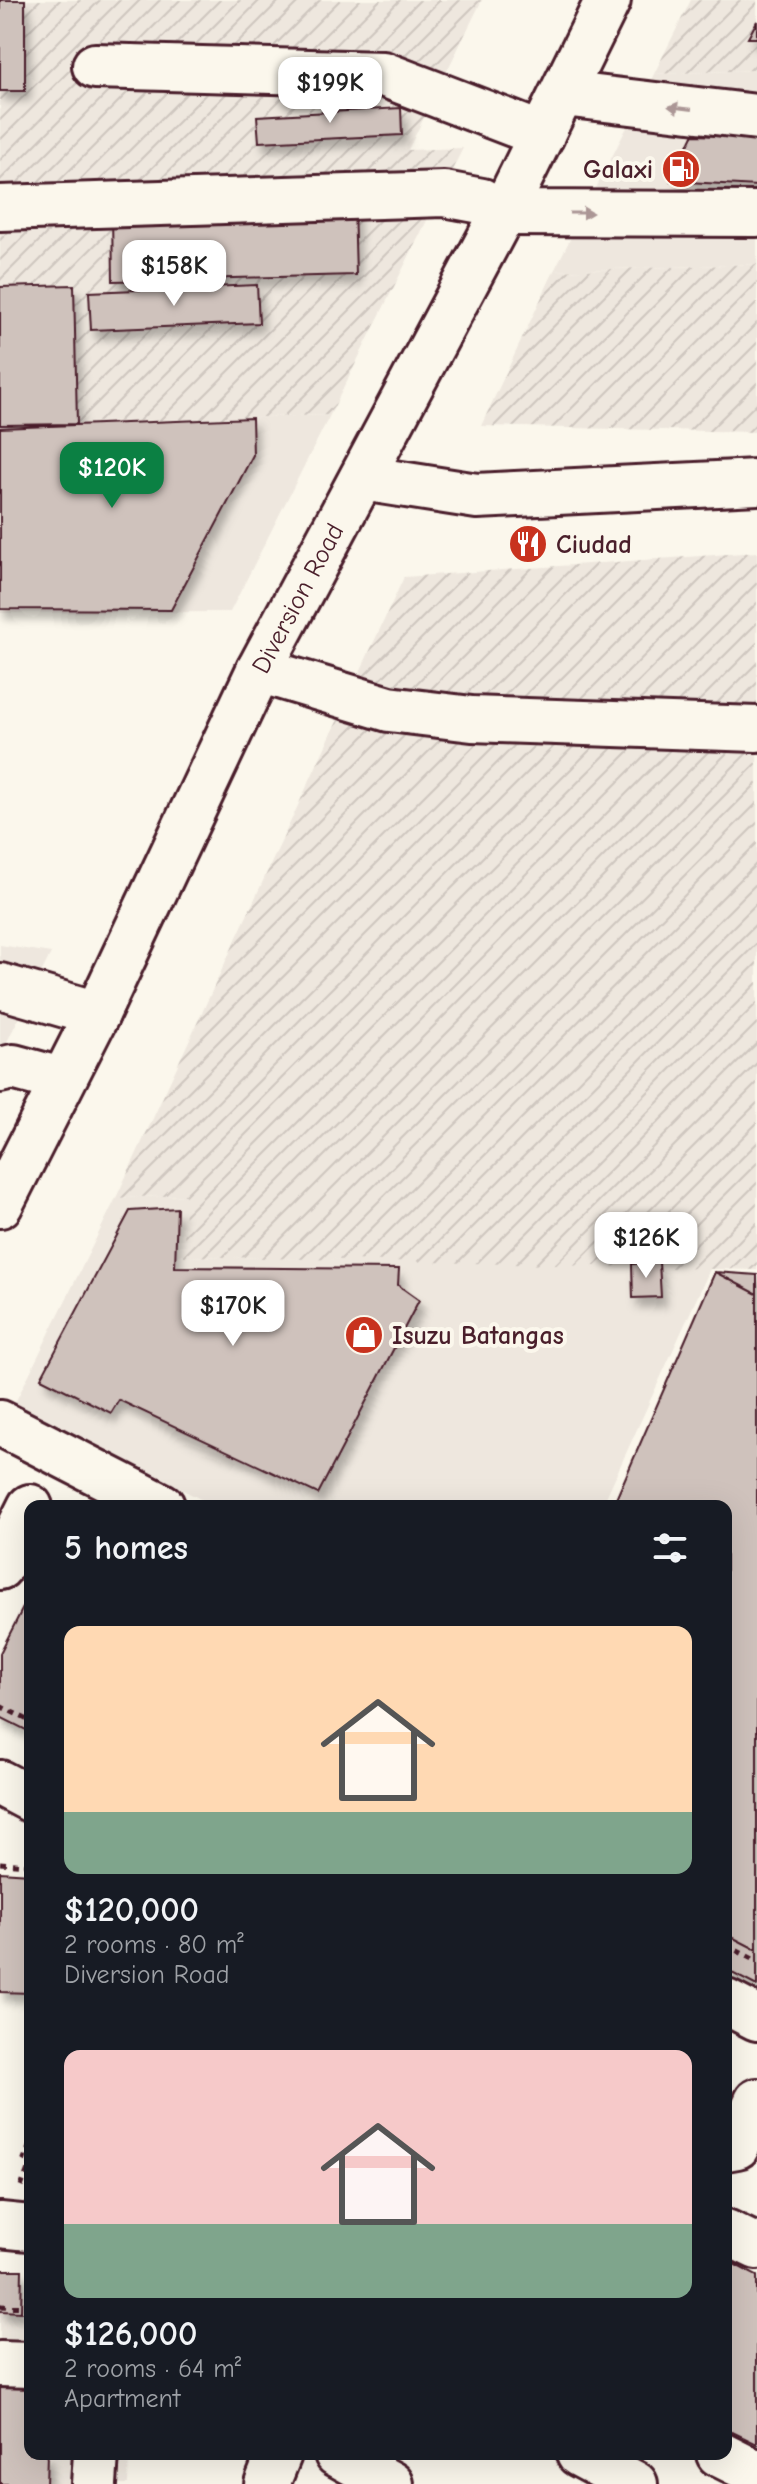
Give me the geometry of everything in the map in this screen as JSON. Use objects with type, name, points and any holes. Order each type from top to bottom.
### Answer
[{"type":"main road","name":"Diversion Road","points":[[3,1192],[97,1014],[259,670],[503,213],[608,0]]},
{"type":"main road","points":[[95,66],[383,74],[542,135]]},
{"type":"main road","points":[[563,94],[757,117]]},
{"type":"main road","points":[[0,208],[444,194],[482,201],[503,213],[757,214]]},
{"type":"main road","points":[[362,478],[477,496],[757,482]]},
{"type":"main road","points":[[259,670],[389,709],[458,717],[757,729]]},
{"type":"main road","points":[[0,986],[97,1014]]},
{"type":"main road","points":[[0,1070],[13,1067],[61,1080]]},
{"type":"main road","points":[[0,1423],[151,1500]]},
{"type":"main road","points":[[33,1500],[57,1450]]},
{"type":"main road","points":[[0,1567],[24,1518]]},
{"type":"main road","points":[[0,1783],[24,1796]]},
{"type":"main road","points":[[732,2005],[757,2018]]},
{"type":"main road","points":[[736,2148],[757,2101]]},
{"type":"main road","points":[[0,2225],[24,2227]]},
{"type":"main road","points":[[732,2235],[757,2247]]},
{"type":"main road","points":[[0,2364],[24,2365]]},
{"type":"main road","points":[[94,2484],[96,2460]]},
{"type":"main road","points":[[267,2484],[277,2460]]},
{"type":"main road","points":[[348,2460],[391,2484]]},
{"type":"main road","points":[[596,2460],[633,2472]]},
{"type":"main road","points":[[731,2460],[757,2473]]},
{"type":"path","points":[[0,1706],[24,1718]]},
{"type":"path","points":[[0,1863],[24,1865]]},
{"type":"path","points":[[732,1948],[757,1961]]},
{"type":"path","points":[[0,2306],[24,2307]]},
{"type":"shaded area","points":[[0,0],[482,0],[408,150],[463,148],[330,415],[0,425]]},
{"type":"shaded area","points":[[691,0],[757,0],[757,70],[654,74]]},
{"type":"shaded area","name":"Galaxi","points":[[757,70],[757,264],[554,271],[654,74]]},
{"type":"shaded area","points":[[757,264],[757,432],[481,426],[554,271]]},
{"type":"shaded area","points":[[330,415],[230,612],[0,613],[0,425]]},
{"type":"shaded area","points":[[757,552],[757,1270],[184,1256],[185,1195],[116,1198],[404,577]]},
{"type":"shaded area","points":[[0,945],[51,953],[0,1056]]},
{"type":"shaded area","name":"Isuzu Batangas","points":[[185,1195],[185,1256],[711,1267],[605,1500],[202,1500],[15,1403],[116,1198]]},
{"type":"shaded area","points":[[0,2313],[24,2313],[24,2460],[129,2460],[128,2484],[0,2484]]},
{"type":"building","points":[[0,0],[25,0],[25,91],[0,91]]},
{"type":"building","points":[[757,21],[757,38],[748,38]]},
{"type":"building","points":[[401,108],[402,135],[259,142],[257,116]]},
{"type":"building","points":[[693,135],[757,137],[757,186],[671,181]]},
{"type":"building","points":[[354,206],[356,275],[113,281],[112,212]]},
{"type":"building","points":[[74,285],[77,424],[0,425],[0,287]]},
{"type":"building","points":[[257,285],[259,323],[91,330],[89,292]]},
{"type":"building","points":[[252,418],[253,455],[171,610],[0,609],[0,428]]},
{"type":"building","points":[[177,1208],[175,1267],[399,1269],[398,1285],[419,1300],[318,1494],[119,1400],[111,1413],[41,1378],[130,1211]]},
{"type":"building","points":[[659,1262],[661,1297],[633,1298],[632,1264]]},
{"type":"building","points":[[715,1272],[757,1294],[757,1950],[732,1937],[732,1500],[616,1500]]},
{"type":"building","points":[[715,1272],[757,1275],[757,1294]]},
{"type":"building","points":[[24,1606],[24,1729],[0,1717],[0,1653]]},
{"type":"building","points":[[0,1872],[24,1874],[24,1993],[0,1992]]},
{"type":"building","points":[[732,1937],[757,1950],[757,1986],[732,1973]]},
{"type":"building","points":[[732,2263],[757,2276],[757,2444],[732,2432]]},
{"type":"building","points":[[0,2270],[22,2270],[21,2312],[0,2311]]},
{"type":"building","points":[[0,2384],[24,2385],[24,2460],[47,2460],[46,2484],[0,2484]]},
{"type":"place","name":"Galaxi","points":[[681,169]]},
{"type":"place","name":"Ciudad","points":[[528,544]]},
{"type":"place","name":"Isuzu Batangas","points":[[364,1335]]}]
